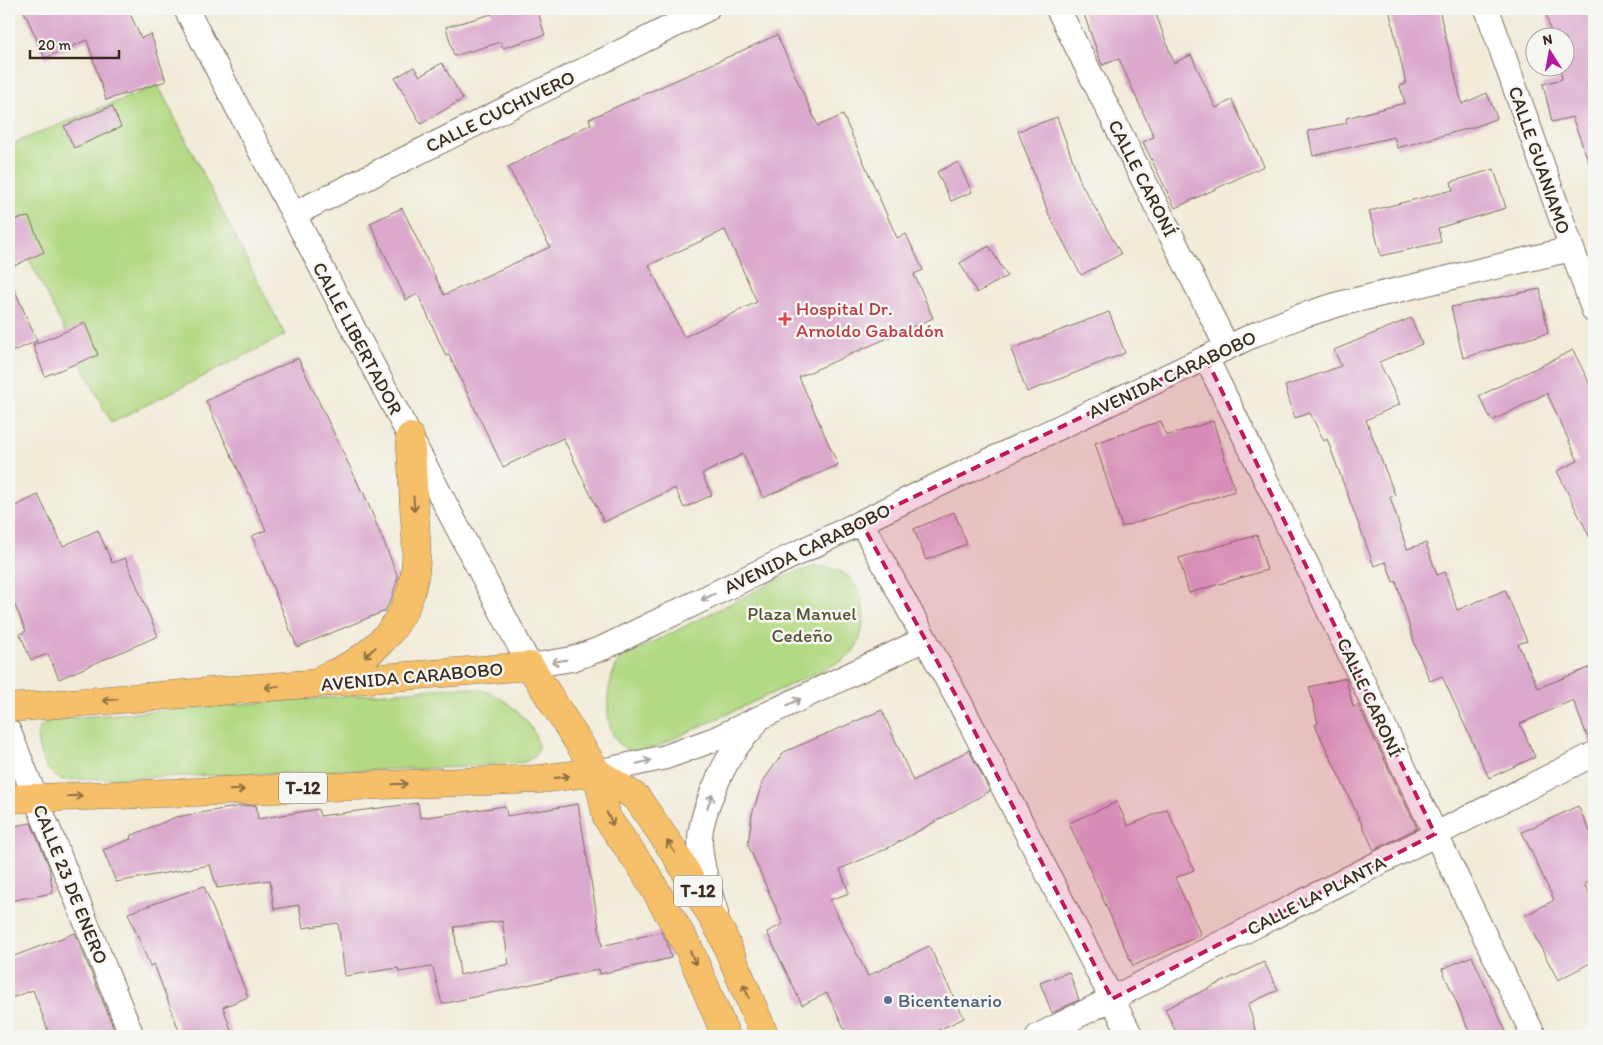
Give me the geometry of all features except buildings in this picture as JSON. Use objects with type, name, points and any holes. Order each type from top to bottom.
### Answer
[{"type":"highway","points":[[302,685],[358,662],[378,646],[393,628],[405,607],[413,587],[416,560],[410,438]]},
{"type":"highway","name":"AVENIDA CARABOBO","points":[[9,708],[530,666]]},
{"type":"highway","name":"T-12","points":[[530,666],[596,772],[607,818],[645,872],[689,949],[726,1036]]},
{"type":"highway","name":"T-12","points":[[9,799],[540,779],[596,772],[637,798],[675,853],[722,934],[765,1036]]},
{"type":"street","name":"CALLE LIBERTADOR","points":[[186,9],[530,666]]},
{"type":"street","name":"CALLE CUCHIVERO","points":[[294,214],[707,9]]},
{"type":"street","name":"CALLE CARONÍ","points":[[1058,9],[1228,347]]},
{"type":"street","name":"CALLE GUANIAMO","points":[[1487,9],[1571,250],[1592,297]]},
{"type":"street","name":"AVENIDA CARABOBO","points":[[530,666],[572,659],[603,648],[1228,347],[1298,317],[1339,304],[1571,250]]},
{"type":"street","name":"CALLE CARONÍ","points":[[1206,358],[1286,518],[1435,834],[1534,1036]]},
{"type":"street","points":[[862,522],[979,740],[1131,1036]]},
{"type":"street","points":[[596,772],[666,757],[715,739],[925,639]]},
{"type":"street","points":[[722,934],[703,864],[700,839],[705,812],[719,777],[736,747],[761,717]]},
{"type":"street","name":"CALLE 23 DE ENERO","points":[[9,732],[132,1036]]},
{"type":"street","name":"CALLE LA PLANTA","points":[[1038,1036],[1594,754]]},
{"type":"highlighted area","points":[[1206,358],[1435,834],[1112,999],[961,705],[861,522]]},
{"type":"green space","points":[[158,85],[285,335],[111,423],[9,219],[9,145]]},
{"type":"green space","name":"Plaza Manuel Cedeño","points":[[816,566],[827,567],[843,573],[857,587],[861,597],[863,607],[862,628],[856,647],[850,655],[842,661],[656,747],[632,751],[619,744],[609,722],[608,707],[611,679],[621,658],[788,575]]},
{"type":"green space","points":[[461,687],[488,692],[505,701],[521,715],[534,732],[537,741],[538,750],[534,757],[525,762],[464,767],[64,780],[57,778],[46,766],[39,750],[38,734],[40,728],[53,719]]},
{"type":"place","name":"Hospital Dr. Arnoldo Gabaldón","points":[[785,319]]},
{"type":"place","name":"Bicentenario","points":[[888,1000]]}]
